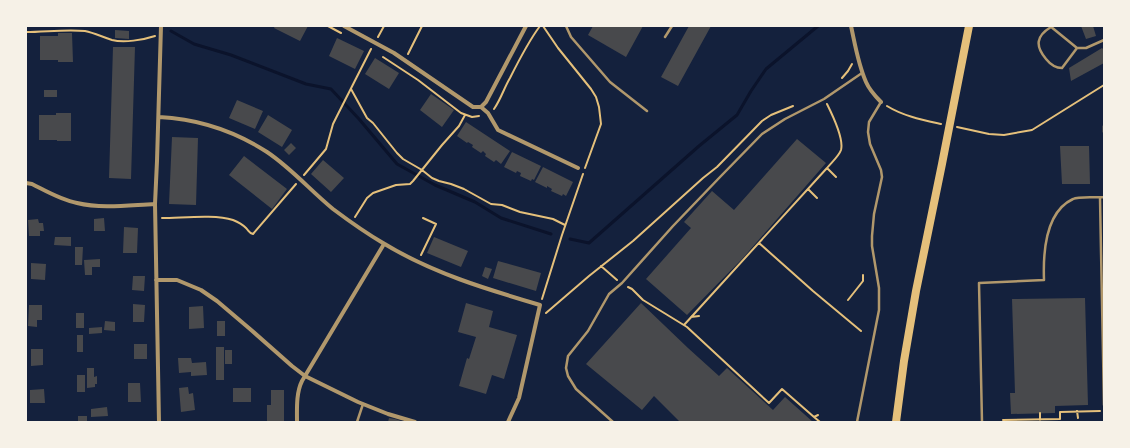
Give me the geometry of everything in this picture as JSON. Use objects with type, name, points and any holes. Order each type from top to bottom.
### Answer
[{"type":"highway","points":[[896,422],[904,361],[916,291],[969,26]]},
{"type":"street","points":[[159,422],[155,204],[161,26]]},
{"type":"street","points":[[344,26],[375,42],[404,60],[473,107],[481,107],[488,113],[498,130],[578,168]]},
{"type":"street","points":[[481,107],[486,102],[526,26]]},
{"type":"street","points":[[851,26],[862,73],[869,87],[881,102]]},
{"type":"street","points":[[159,117],[191,121],[226,130],[267,152],[333,209],[384,244],[444,274],[540,305],[519,398],[508,422]]},
{"type":"street","points":[[26,183],[32,184],[66,200],[91,206],[155,204]]},
{"type":"street","points":[[297,422],[300,384],[384,244]]},
{"type":"street","points":[[156,280],[174,280],[201,290],[217,301],[305,376],[364,404],[388,414],[415,422]]},
{"type":"lane","points":[[566,26],[571,37],[610,82],[647,111]]},
{"type":"lane","points":[[666,37],[672,26]]},
{"type":"lane","points":[[1076,48],[1062,68],[1057,68],[1049,63],[1041,54],[1038,44],[1039,38],[1043,32],[1050,27],[1076,48],[1086,48],[1104,40]]},
{"type":"lane","points":[[613,422],[576,388],[568,376],[566,368],[568,356],[588,331],[609,294],[622,283],[705,192],[762,134],[785,119],[824,99],[862,73]]},
{"type":"lane","points":[[857,422],[879,310],[879,288],[872,246],[874,214],[882,178],[881,170],[870,144],[868,132],[869,122],[881,102]]},
{"type":"lane","points":[[1104,126],[1104,132]]},
{"type":"lane","points":[[982,422],[979,283],[1044,280],[1046,243],[1050,227],[1059,209],[1074,198],[1104,197]]},
{"type":"lane","points":[[1100,198],[1104,405]]},
{"type":"lane","points":[[357,422],[364,404]]},
{"type":"path","points":[[328,26],[345,36]]},
{"type":"path","points":[[162,218],[224,218],[240,223],[253,234],[326,149],[333,124],[384,26]]},
{"type":"path","points":[[404,60],[422,26]]},
{"type":"path","points":[[540,305],[565,224],[601,124],[601,116],[596,97],[543,26]]},
{"type":"path","points":[[26,32],[75,30],[96,33],[117,41],[143,40],[161,34]]},
{"type":"path","points":[[351,222],[367,198],[373,193],[414,182],[442,145],[459,126],[465,115],[418,80],[372,49],[365,46]]},
{"type":"path","points":[[841,79],[852,65]]},
{"type":"path","points":[[979,132],[1004,135],[1032,130],[1104,85]]},
{"type":"path","points":[[351,89],[367,118],[373,123],[390,146],[403,159],[421,172],[432,178],[464,189],[491,204],[502,205],[520,212],[552,219],[565,224]]},
{"type":"path","points":[[684,325],[841,151],[842,141],[831,111],[824,99]]},
{"type":"path","points":[[881,102],[888,108],[922,120]]},
{"type":"path","points":[[537,318],[543,316],[601,266],[633,241],[717,167],[762,122],[771,115],[799,104]]},
{"type":"path","points":[[827,168],[836,178]]},
{"type":"path","points":[[807,189],[817,198]]},
{"type":"path","points":[[790,208],[792,212]]},
{"type":"path","points":[[418,262],[436,224],[423,218]]},
{"type":"path","points":[[768,232],[773,234]]},
{"type":"path","points":[[759,243],[861,331]]},
{"type":"path","points":[[751,251],[753,256]]},
{"type":"path","points":[[601,266],[632,289],[643,300],[684,325],[769,403],[782,389],[820,422]]},
{"type":"path","points":[[848,300],[864,281],[862,275]]},
{"type":"path","points":[[713,292],[717,296]]},
{"type":"path","points":[[691,317],[699,316]]},
{"type":"path","points":[[1077,411],[1078,418]]},
{"type":"path","points":[[1003,420],[1040,421],[1060,419],[1060,412],[1104,411]]},
{"type":"path","points":[[1040,413],[1040,421]]},
{"type":"path","points":[[814,417],[818,416]]},
{"type":"building","points":[[275,26],[308,26],[300,41],[274,28]]},
{"type":"building","points":[[593,26],[643,26],[626,57],[588,35]]},
{"type":"building","points":[[689,26],[711,26],[678,86],[661,77]]},
{"type":"building","points":[[1081,26],[1093,26],[1096,36],[1086,39]]},
{"type":"building","points":[[115,30],[129,31],[129,39],[115,38]]},
{"type":"building","points":[[58,33],[72,33],[73,62],[40,60],[40,36],[58,36]]},
{"type":"building","points":[[337,38],[364,51],[355,69],[329,56]]},
{"type":"building","points":[[113,47],[135,47],[131,179],[109,178]]},
{"type":"building","points":[[1102,48],[1104,50],[1104,63],[1071,81],[1069,68]]},
{"type":"building","points":[[375,58],[399,73],[389,89],[365,74]]},
{"type":"building","points":[[44,90],[57,90],[57,97],[44,97]]},
{"type":"building","points":[[431,94],[454,110],[442,127],[420,110]]},
{"type":"building","points":[[237,100],[263,111],[255,129],[229,118]]},
{"type":"building","points":[[56,113],[71,113],[71,141],[39,140],[39,115],[56,115]]},
{"type":"building","points":[[268,115],[292,130],[282,147],[258,132]]},
{"type":"building","points":[[466,122],[510,151],[501,164],[496,160],[494,162],[485,156],[486,154],[483,151],[481,153],[472,147],[473,145],[457,136]]},
{"type":"building","points":[[172,137],[198,138],[196,205],[169,204]]},
{"type":"building","points":[[797,139],[826,163],[742,259],[687,315],[646,279],[691,228],[684,222],[712,191],[734,210]]},
{"type":"building","points":[[291,143],[296,148],[289,155],[284,150]]},
{"type":"building","points":[[1060,146],[1089,146],[1090,184],[1062,184]]},
{"type":"building","points":[[512,152],[541,166],[534,180],[532,179],[531,181],[520,176],[521,173],[517,171],[516,173],[504,167]]},
{"type":"building","points":[[244,156],[287,189],[272,209],[229,175]]},
{"type":"building","points":[[323,160],[344,178],[331,192],[311,174]]},
{"type":"building","points":[[543,167],[573,182],[566,196],[563,194],[562,196],[551,191],[552,189],[547,186],[547,188],[535,182]]},
{"type":"building","points":[[104,218],[105,231],[94,231],[94,219]]},
{"type":"building","points":[[38,219],[39,223],[43,223],[44,231],[40,231],[40,236],[29,236],[28,220]]},
{"type":"building","points":[[124,227],[138,228],[137,253],[123,253]]},
{"type":"building","points":[[55,237],[71,237],[71,246],[54,245]]},
{"type":"building","points":[[434,237],[468,251],[461,267],[427,253]]},
{"type":"building","points":[[75,247],[83,247],[82,265],[75,265]]},
{"type":"building","points":[[100,259],[100,267],[92,267],[92,275],[85,275],[84,260]]},
{"type":"building","points":[[498,261],[541,273],[536,291],[493,278]]},
{"type":"building","points":[[31,263],[46,264],[45,280],[31,279]]},
{"type":"building","points":[[485,267],[492,269],[488,279],[482,276]]},
{"type":"building","points":[[133,276],[145,276],[144,291],[132,290]]},
{"type":"building","points":[[1085,298],[1088,405],[1055,406],[1055,413],[1011,414],[1010,393],[1015,393],[1012,299]]},
{"type":"building","points":[[466,303],[493,311],[489,327],[517,335],[504,379],[492,375],[486,394],[459,386],[467,358],[469,359],[476,337],[458,332]]},
{"type":"building","points":[[641,303],[719,376],[727,368],[773,410],[785,397],[813,422],[678,422],[679,421],[654,396],[642,410],[586,364]]},
{"type":"building","points":[[133,304],[145,305],[144,322],[133,322]]},
{"type":"building","points":[[29,305],[42,305],[42,320],[37,320],[37,327],[28,326]]},
{"type":"building","points":[[203,306],[204,328],[189,329],[189,307]]},
{"type":"building","points":[[76,313],[84,313],[84,328],[76,328]]},
{"type":"building","points":[[105,321],[115,322],[115,331],[104,330]]},
{"type":"building","points":[[217,321],[225,321],[225,336],[217,336]]},
{"type":"building","points":[[102,327],[102,333],[89,334],[89,328]]},
{"type":"building","points":[[77,335],[83,335],[83,352],[77,352]]},
{"type":"building","points":[[134,344],[147,344],[147,359],[134,359]]},
{"type":"building","points":[[216,347],[224,347],[224,380],[216,380]]},
{"type":"building","points":[[31,349],[43,349],[43,365],[31,366]]},
{"type":"building","points":[[225,350],[232,350],[232,364],[225,364]]},
{"type":"building","points":[[178,358],[191,358],[192,363],[206,362],[207,375],[191,376],[191,372],[179,373]]},
{"type":"building","points":[[87,368],[94,368],[94,377],[97,376],[97,384],[95,384],[95,387],[87,388]]},
{"type":"building","points":[[77,375],[85,375],[85,392],[77,392]]},
{"type":"building","points":[[128,383],[140,383],[141,402],[128,402]]},
{"type":"building","points":[[188,387],[189,394],[193,393],[195,410],[181,412],[179,388]]},
{"type":"building","points":[[233,388],[251,388],[251,402],[233,402]]},
{"type":"building","points":[[44,389],[45,403],[30,403],[30,390]]},
{"type":"building","points":[[271,390],[284,390],[284,422],[267,422],[267,405],[271,405]]},
{"type":"building","points":[[107,407],[108,416],[91,417],[91,409]]},
{"type":"building","points":[[78,416],[87,416],[87,422],[78,422]]},
{"type":"building","points":[[389,418],[395,419],[405,422],[388,422]]},
{"type":"waterway","points":[[570,239],[589,243],[699,146],[737,115],[766,69],[818,26]]},
{"type":"waterway","points":[[171,31],[194,44],[231,55],[306,84],[331,89],[359,119],[397,164],[435,185],[475,202],[501,218],[551,234]]}]
